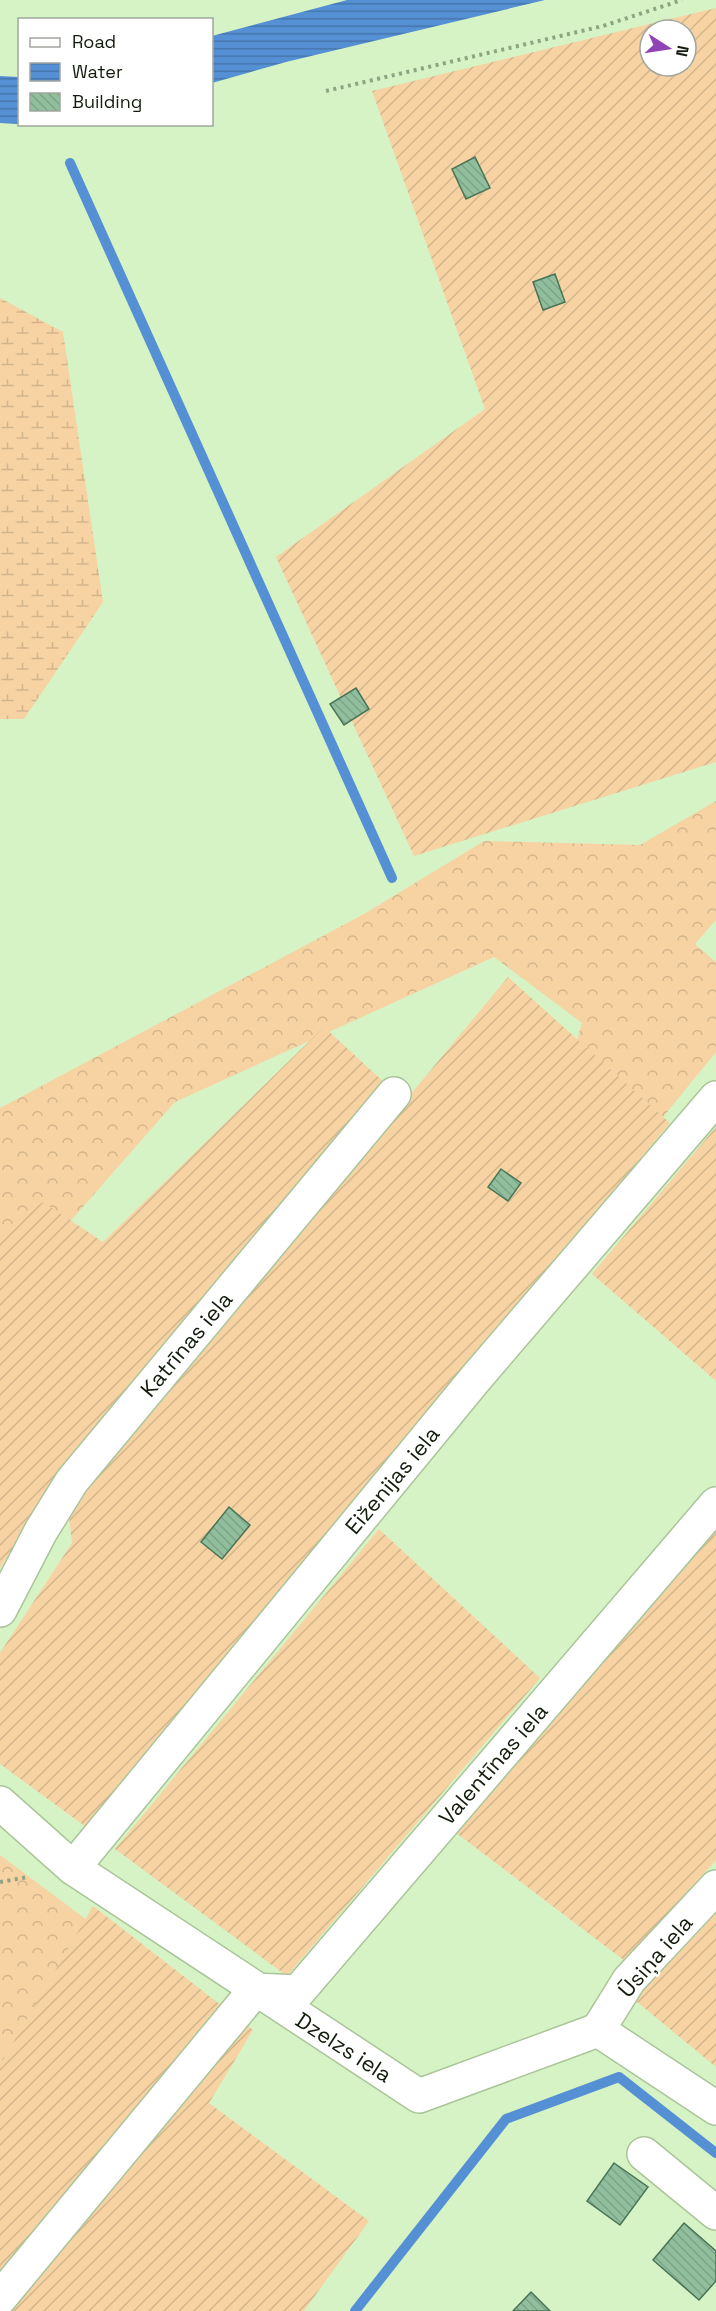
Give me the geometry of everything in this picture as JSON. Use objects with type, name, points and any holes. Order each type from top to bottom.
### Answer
[{"type":"street","name":"Katrīnas iela","points":[[0,1610],[42,1531],[72,1481],[394,1094]]},
{"type":"street","name":"Eiženijas iela","points":[[73,1868],[476,1378],[716,1098]]},
{"type":"street","name":"Valentīnas iela","points":[[255,1990],[298,1992],[716,1504]]},
{"type":"street","name":"Dzelzs iela","points":[[0,1803],[73,1868],[419,2096],[598,2030]]},
{"type":"street","name":"Ūsiņa iela","points":[[598,2030],[629,1980],[716,1887]]},
{"type":"street","points":[[0,2298],[255,1990]]},
{"type":"street","points":[[598,2030],[716,2108]]},
{"type":"street","points":[[644,2154],[716,2213]]},
{"type":"path","points":[[326,91],[603,26],[682,0]]},
{"type":"green space","points":[[716,8],[716,762],[414,856],[276,557],[485,409],[372,91],[638,27],[638,78],[698,78],[698,18],[675,18]]},
{"type":"green space","points":[[0,298],[63,332],[103,602],[24,719],[0,719]]},
{"type":"green space","points":[[716,801],[716,920],[695,944],[716,962],[716,1052],[615,1176],[556,1115],[582,1023],[494,957],[175,1102],[67,1225],[0,1261],[0,1108],[364,914],[484,841],[640,845]]},
{"type":"green space","points":[[508,977],[670,1123],[86,1827],[0,1764],[0,1653],[72,1543],[68,1507]]},
{"type":"green space","points":[[324,1027],[386,1084],[48,1492],[0,1568],[0,1234],[43,1202],[103,1242]]},
{"type":"green space","points":[[716,1127],[716,1381],[592,1274]]},
{"type":"green space","points":[[716,1526],[716,1860],[625,1961],[455,1832]]},
{"type":"green space","points":[[379,1529],[540,1678],[287,1976],[115,1849]]},
{"type":"green space","points":[[0,1855],[95,1926],[0,2093]]},
{"type":"green space","points":[[716,1903],[716,2067],[631,1997]]},
{"type":"green space","points":[[93,1906],[253,2030],[209,2103],[369,2221],[304,2311],[0,2311],[0,2065]]},
{"type":"water","points":[[347,0],[545,0],[286,62],[213,83],[213,36]]},
{"type":"water","points":[[0,76],[18,77],[18,124],[0,123]]},
{"type":"building","points":[[475,157],[490,188],[466,199],[452,169]]},
{"type":"building","points":[[555,274],[565,302],[543,310],[533,282]]},
{"type":"building","points":[[356,688],[369,709],[344,725],[330,704]]},
{"type":"building","points":[[501,1169],[521,1183],[508,1201],[488,1187]]},
{"type":"building","points":[[229,1507],[250,1525],[222,1559],[201,1542]]},
{"type":"building","points":[[614,2163],[648,2187],[620,2225],[587,2201]]},
{"type":"building","points":[[684,2223],[716,2251],[716,2281],[699,2300],[653,2260]]},
{"type":"building","points":[[531,2292],[550,2311],[513,2311]]},
{"type":"waterway","points":[[70,163],[392,878]]},
{"type":"waterway","points":[[355,2311],[506,2119],[619,2077],[716,2153]]}]
